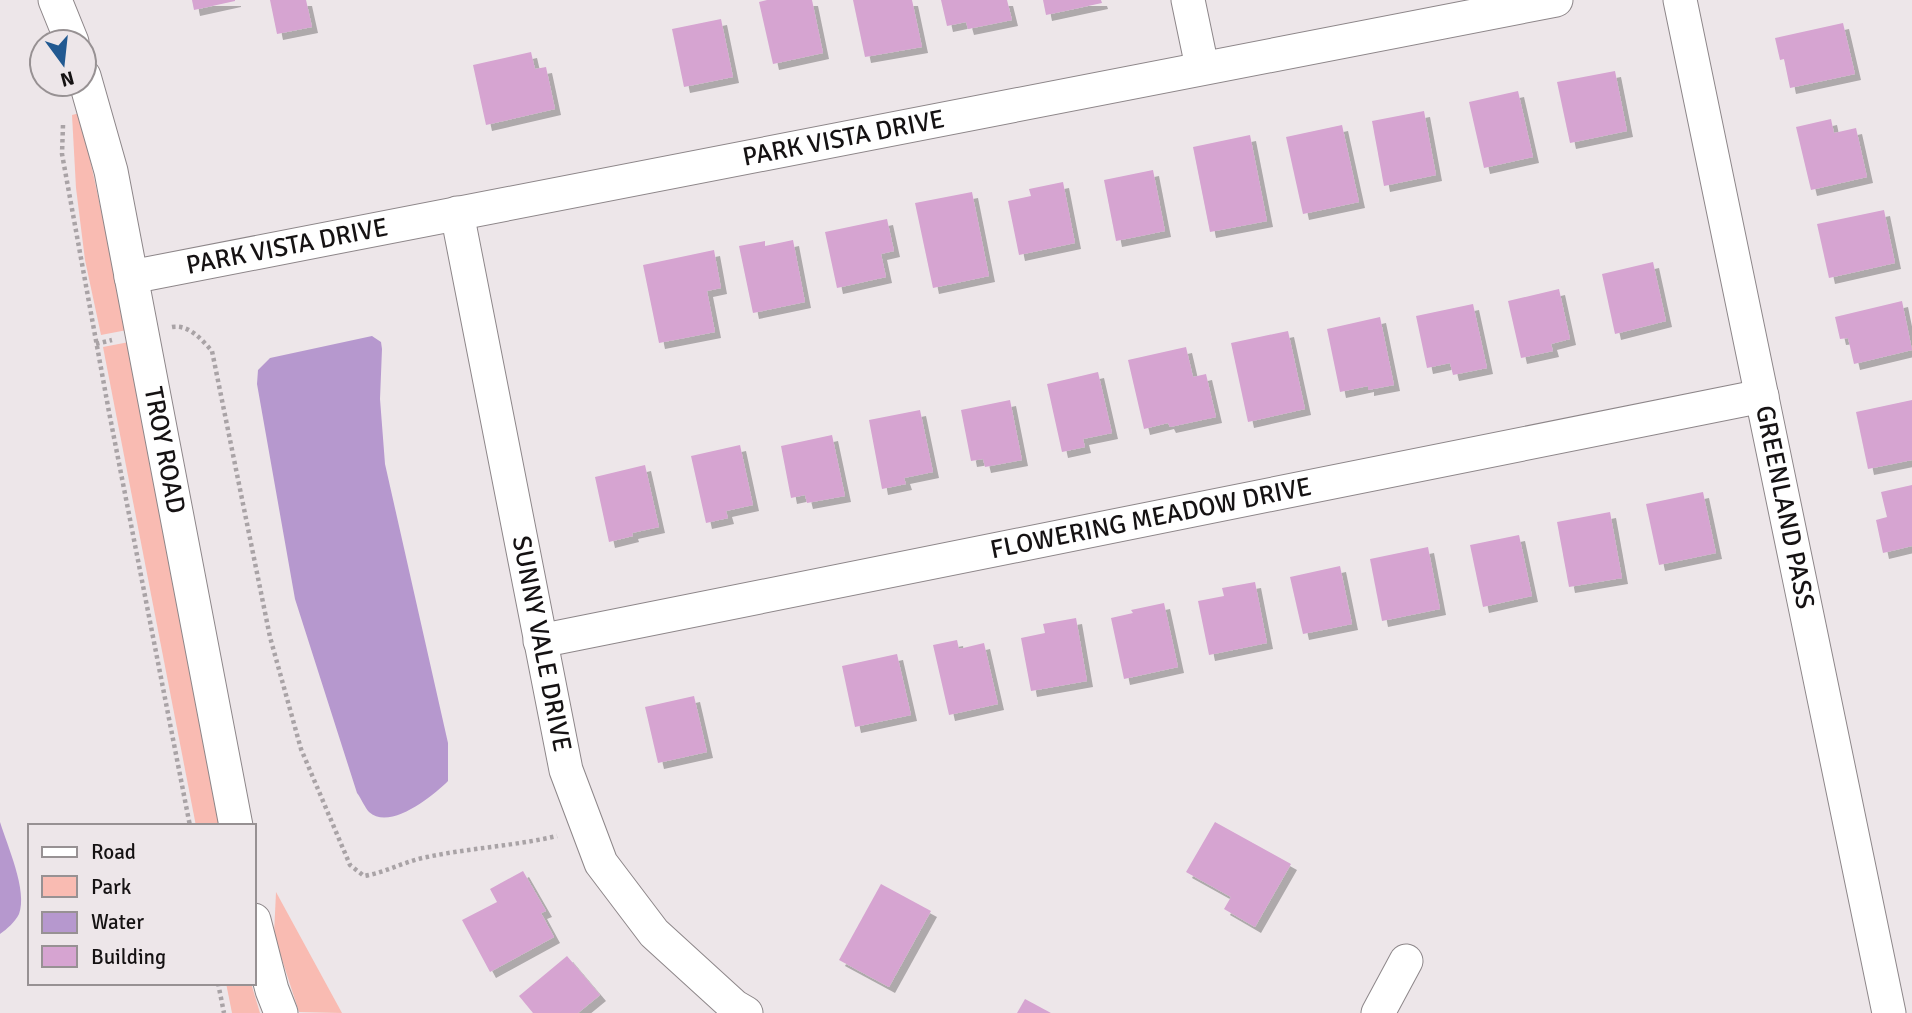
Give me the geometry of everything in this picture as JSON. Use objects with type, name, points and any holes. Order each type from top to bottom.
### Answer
[{"type":"street","points":[[55,0],[66,28]]},
{"type":"street","points":[[1188,0],[1202,67]]},
{"type":"street","name":"PARK VISTA DRIVE","points":[[131,277],[1556,0]]},
{"type":"street","name":"GREENLAND PASS","points":[[1680,0],[1889,1013]]},
{"type":"street","name":"TROY ROAD","points":[[90,98],[110,171],[236,824]]},
{"type":"street","name":"SUNNY VALE DRIVE","points":[[457,213],[566,770],[601,863],[654,933],[734,1006],[746,1013]]},
{"type":"street","name":"FLOWERING MEADOW DRIVE","points":[[540,641],[1762,396]]},
{"type":"street","points":[[256,928],[272,990],[281,1013]]},
{"type":"street","points":[[1378,1013],[1406,961]]},
{"type":"path","points":[[64,98],[62,154],[96,344],[190,824]]},
{"type":"path","points":[[96,344],[177,326],[196,333],[212,351],[274,650],[301,749],[350,865],[364,876],[450,852],[502,847],[555,837]]},
{"type":"path","points":[[218,985],[223,1013]]},
{"type":"green space","points":[[80,113],[127,330],[101,335],[85,260],[76,188],[72,115]]},
{"type":"green space","points":[[129,342],[221,824],[196,824],[103,347]]},
{"type":"green space","points":[[276,892],[342,1013],[299,1012],[274,935]]},
{"type":"green space","points":[[226,985],[252,985],[260,1013],[232,1013]]},
{"type":"water","points":[[372,336],[381,342],[382,349],[380,399],[385,464],[448,743],[448,781],[411,809],[388,817],[378,817],[369,812],[357,793],[295,599],[257,384],[258,370],[270,358]]},
{"type":"water","points":[[0,822],[19,881],[21,904],[15,920],[0,934]]},
{"type":"building","points":[[192,0],[235,0],[235,1],[194,10]]},
{"type":"building","points":[[270,0],[306,0],[312,27],[277,34]]},
{"type":"building","points":[[812,0],[823,53],[773,64],[759,2]]},
{"type":"building","points":[[853,0],[912,0],[922,47],[865,57]]},
{"type":"building","points":[[941,0],[1007,0],[1012,20],[968,29],[966,22],[947,26]]},
{"type":"building","points":[[1043,0],[1101,0],[1102,3],[1046,15]]},
{"type":"building","points":[[721,19],[733,77],[684,87],[672,29]]},
{"type":"building","points":[[1843,23],[1855,74],[1790,88],[1784,59],[1780,60],[1775,38]]},
{"type":"building","points":[[531,52],[535,69],[546,67],[555,109],[486,125],[473,65]]},
{"type":"building","points":[[1615,71],[1627,131],[1570,143],[1557,82]]},
{"type":"building","points":[[1518,91],[1533,157],[1484,168],[1469,102]]},
{"type":"building","points":[[1424,111],[1436,175],[1384,186],[1372,121]]},
{"type":"building","points":[[1831,119],[1834,133],[1856,128],[1867,177],[1811,190],[1796,127]]},
{"type":"building","points":[[1342,125],[1359,202],[1303,214],[1286,137]]},
{"type":"building","points":[[1250,135],[1267,221],[1210,232],[1193,147]]},
{"type":"building","points":[[1153,170],[1165,231],[1116,241],[1104,180]]},
{"type":"building","points":[[1063,182],[1075,243],[1019,255],[1008,201],[1031,196],[1029,189]]},
{"type":"building","points":[[972,192],[989,276],[933,288],[915,203]]},
{"type":"building","points":[[1884,210],[1895,263],[1829,278],[1817,224]]},
{"type":"building","points":[[887,219],[894,251],[881,254],[886,277],[837,288],[825,232]]},
{"type":"building","points":[[793,240],[805,302],[753,313],[739,246],[765,241],[765,246]]},
{"type":"building","points":[[714,250],[721,288],[707,291],[715,332],[659,343],[643,265]]},
{"type":"building","points":[[1653,262],[1666,321],[1615,334],[1602,274]]},
{"type":"building","points":[[1559,289],[1570,339],[1551,344],[1553,351],[1521,358],[1508,301]]},
{"type":"building","points":[[1902,301],[1912,350],[1854,364],[1848,338],[1840,339],[1835,317]]},
{"type":"building","points":[[1473,304],[1487,368],[1453,375],[1450,363],[1427,368],[1416,316]]},
{"type":"building","points":[[1380,317],[1394,385],[1368,390],[1368,386],[1340,392],[1327,329]]},
{"type":"building","points":[[1288,331],[1305,409],[1248,422],[1231,343]]},
{"type":"building","points":[[1186,347],[1193,377],[1206,374],[1216,417],[1170,427],[1168,423],[1144,429],[1128,360]]},
{"type":"building","points":[[1098,372],[1112,433],[1083,439],[1085,447],[1062,452],[1047,384]]},
{"type":"building","points":[[1010,400],[1022,460],[985,467],[983,459],[971,461],[961,410]]},
{"type":"building","points":[[1912,400],[1912,460],[1868,469],[1856,412]]},
{"type":"building","points":[[920,410],[933,472],[904,478],[906,484],[882,489],[869,420]]},
{"type":"building","points":[[832,435],[845,496],[807,503],[805,495],[791,498],[781,446]]},
{"type":"building","points":[[740,445],[753,505],[726,511],[728,518],[706,523],[691,456]]},
{"type":"building","points":[[645,465],[659,527],[609,542],[595,477]]},
{"type":"building","points":[[1912,485],[1912,546],[1883,553],[1876,520],[1887,517],[1881,492]]},
{"type":"building","points":[[1703,492],[1716,553],[1659,565],[1646,504]]},
{"type":"building","points":[[1610,512],[1622,578],[1569,587],[1557,522]]},
{"type":"building","points":[[1519,535],[1532,596],[1483,607],[1470,545]]},
{"type":"building","points":[[1428,547],[1440,609],[1382,621],[1370,559]]},
{"type":"building","points":[[1340,566],[1352,624],[1303,634],[1290,577]]},
{"type":"building","points":[[1255,582],[1267,643],[1209,655],[1198,601],[1224,596],[1222,588]]},
{"type":"building","points":[[1164,603],[1178,667],[1124,679],[1111,618],[1133,613],[1131,610]]},
{"type":"building","points":[[1076,618],[1087,681],[1031,691],[1021,638],[1045,633],[1043,624]]},
{"type":"building","points":[[957,640],[959,649],[984,643],[998,704],[949,715],[933,645]]},
{"type":"building","points":[[897,654],[911,715],[855,727],[842,666]]},
{"type":"building","points":[[694,696],[707,752],[658,763],[645,707]]},
{"type":"building","points":[[1215,822],[1291,864],[1255,927],[1224,909],[1231,897],[1186,872]]},
{"type":"building","points":[[523,871],[546,911],[541,913],[554,937],[490,972],[462,920],[497,902],[490,889]]},
{"type":"building","points":[[881,884],[931,911],[889,987],[839,960]]},
{"type":"building","points":[[567,956],[600,995],[578,1013],[533,1013],[519,996]]},
{"type":"building","points":[[1025,999],[1051,1013],[1017,1013]]}]
